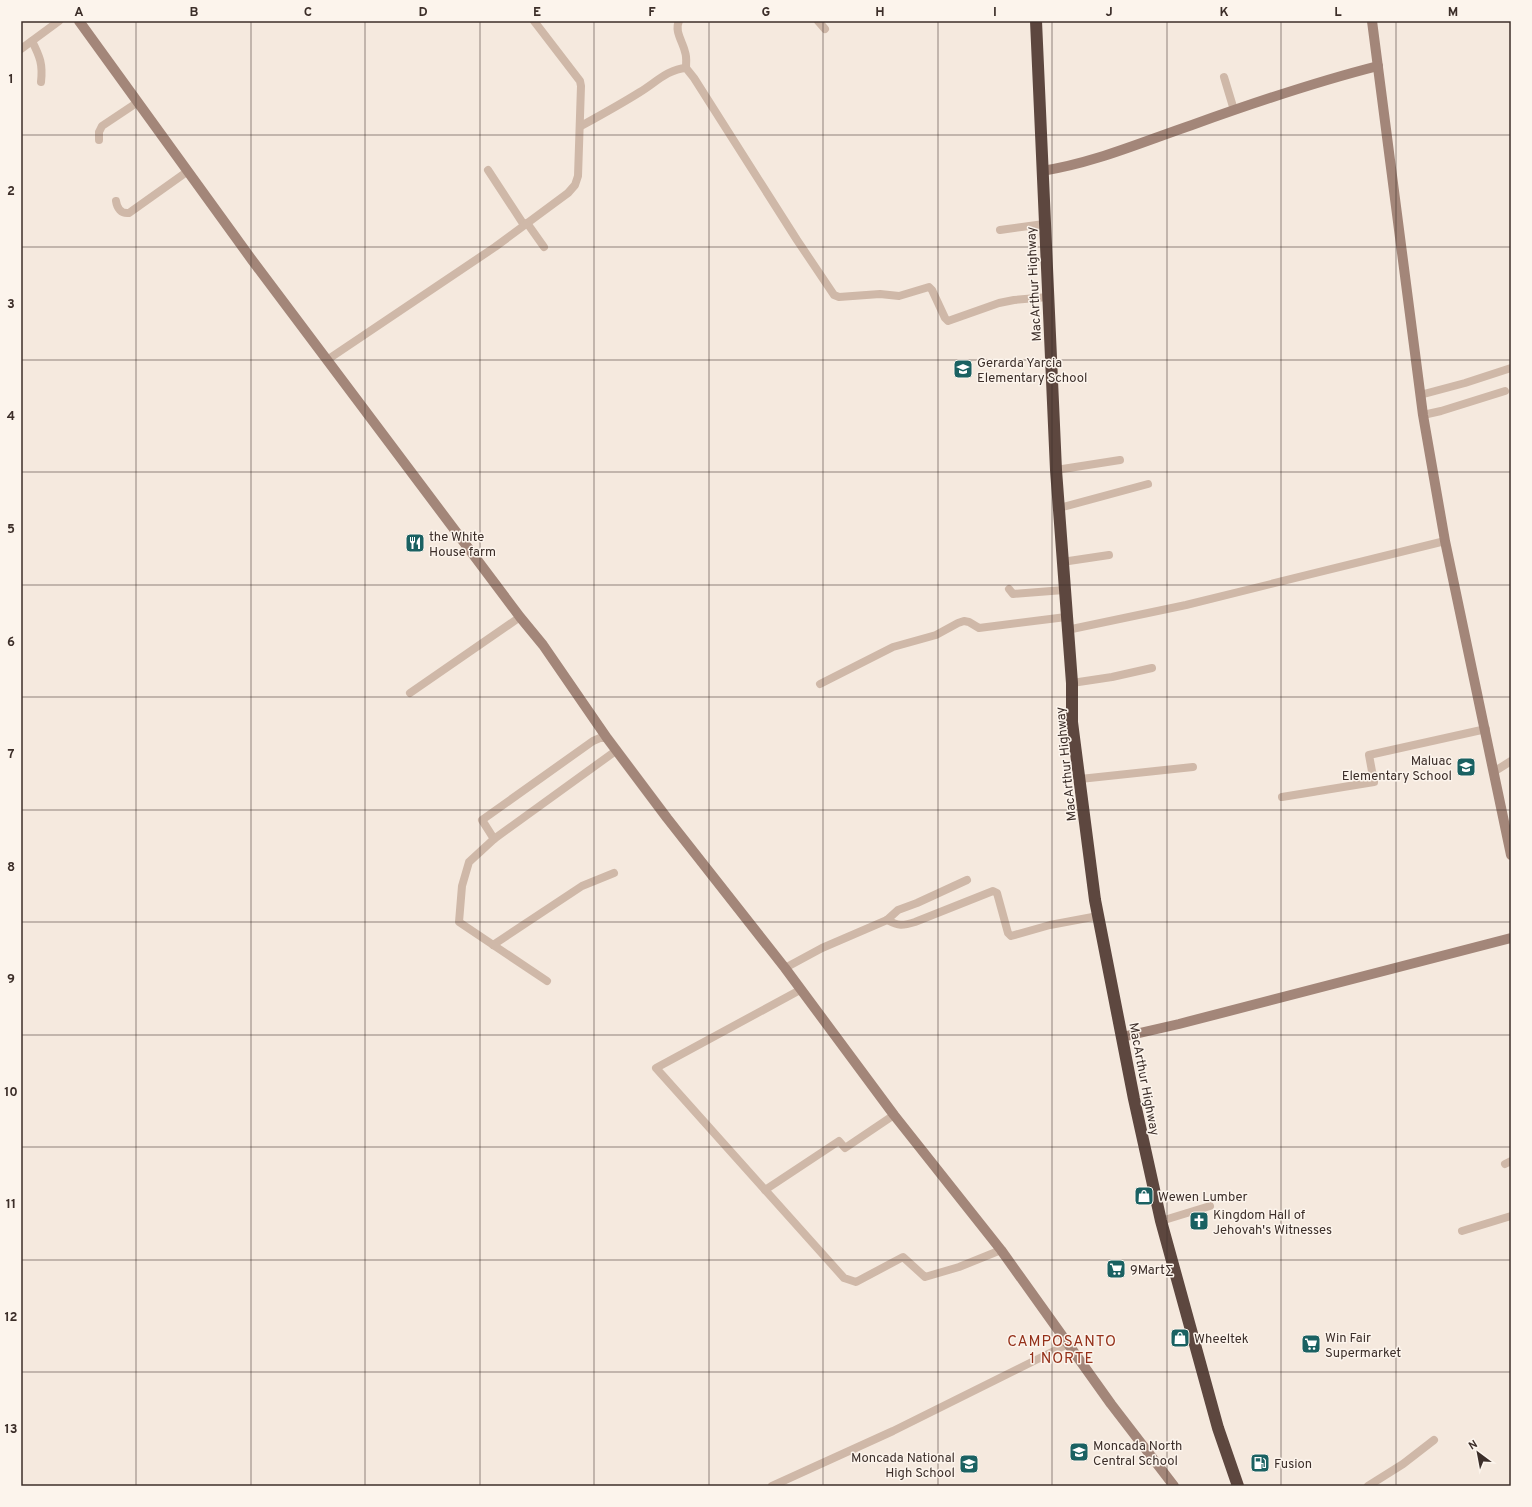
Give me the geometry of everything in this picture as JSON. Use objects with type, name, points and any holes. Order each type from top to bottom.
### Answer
[{"type":"highway","name":"MacArthur Highway","points":[[1036,21],[1056,470],[1072,683],[1072,722],[1098,916],[1135,1106],[1161,1221],[1216,1421],[1238,1486]]},
{"type":"street","points":[[21,49],[60,21]]},
{"type":"street","points":[[79,21],[327,360],[361,403],[520,617],[543,645],[607,738],[667,818],[785,968],[894,1115],[1001,1250],[1111,1404],[1174,1486]]},
{"type":"street","points":[[327,360],[495,247],[568,193],[575,185],[578,176],[581,126],[580,81],[534,21]]},
{"type":"street","points":[[679,21],[678,30],[687,60],[686,68],[694,78],[797,240],[834,295],[839,297],[880,294],[899,296],[929,287],[948,321],[999,303],[1048,297]]},
{"type":"street","points":[[818,21],[825,29]]},
{"type":"street","points":[[1372,21],[1423,415],[1445,541],[1495,771],[1511,854]]},
{"type":"street","points":[[32,41],[41,58],[41,82]]},
{"type":"street","points":[[1042,171],[1104,157],[1234,110],[1316,83],[1378,66]]},
{"type":"street","points":[[581,126],[640,92],[672,71],[678,68],[686,68]]},
{"type":"street","points":[[1224,77],[1234,110]]},
{"type":"street","points":[[99,140],[99,132],[102,126],[138,102]]},
{"type":"street","points":[[488,170],[525,224],[544,247]]},
{"type":"street","points":[[116,201],[116,206],[119,210],[128,213],[188,171]]},
{"type":"street","points":[[1000,230],[1044,224]]},
{"type":"street","points":[[1420,395],[1465,383],[1511,368]]},
{"type":"street","points":[[1423,415],[1505,392]]},
{"type":"street","points":[[1056,470],[1120,460]]},
{"type":"street","points":[[1059,508],[1148,484]]},
{"type":"street","points":[[1067,630],[1192,604],[1445,541]]},
{"type":"street","points":[[1062,562],[1109,555]]},
{"type":"street","points":[[1009,589],[1013,594],[1064,590]]},
{"type":"street","points":[[410,693],[520,617]]},
{"type":"street","points":[[820,684],[893,647],[936,635],[964,621],[969,622],[979,628],[1066,617]]},
{"type":"street","points":[[1072,683],[1112,677],[1152,668]]},
{"type":"street","points":[[1282,797],[1374,782],[1368,755],[1486,729]]},
{"type":"street","points":[[494,839],[482,820],[593,741],[600,738],[607,738]]},
{"type":"street","points":[[547,981],[459,922],[462,886],[469,862],[494,839],[617,750]]},
{"type":"street","points":[[1495,771],[1511,761]]},
{"type":"street","points":[[1080,779],[1193,767]]},
{"type":"street","points":[[493,945],[582,886],[614,873]]},
{"type":"street","points":[[785,968],[822,948],[887,920],[898,910],[918,903],[967,880]]},
{"type":"street","points":[[887,920],[897,925],[915,922],[993,891],[997,893],[1008,933],[1011,936],[1050,925],[1098,916]]},
{"type":"street","points":[[1122,1037],[1186,1022],[1511,938]]},
{"type":"street","points":[[800,990],[656,1068],[844,1278],[856,1282],[903,1257],[925,1278],[959,1267],[1001,1250]]},
{"type":"street","points":[[765,1190],[839,1141],[845,1148],[894,1115]]},
{"type":"street","points":[[1161,1221],[1210,1206]]},
{"type":"street","points":[[1462,1231],[1511,1216]]},
{"type":"street","points":[[772,1486],[893,1431],[1068,1344]]},
{"type":"street","points":[[1368,1486],[1403,1464],[1434,1440]]},
{"type":"place","name":"Gerarda Yarcia Elementary School","points":[[963,369]]},
{"type":"place","name":"the White House farm","points":[[415,543]]},
{"type":"place","name":"Maluac Elementary School","points":[[1466,767]]},
{"type":"place","name":"Wewen Lumber","points":[[1144,1196]]},
{"type":"place","name":"Kingdom Hall of Jehovah's Witnesses","points":[[1199,1221]]},
{"type":"place","name":"9Mart∑","points":[[1116,1269]]},
{"type":"place","name":"Wheeltek","points":[[1180,1338]]},
{"type":"place","name":"Win Fair Supermarket","points":[[1311,1344]]},
{"type":"place","name":"Moncada North Central School","points":[[1079,1452]]},
{"type":"place","name":"Fusion","points":[[1260,1463]]},
{"type":"place","name":"Moncada National High School","points":[[969,1464]]},
{"type":"district","name":"CAMPOSANTO 1 NORTE","points":[[1062,1350]]}]
